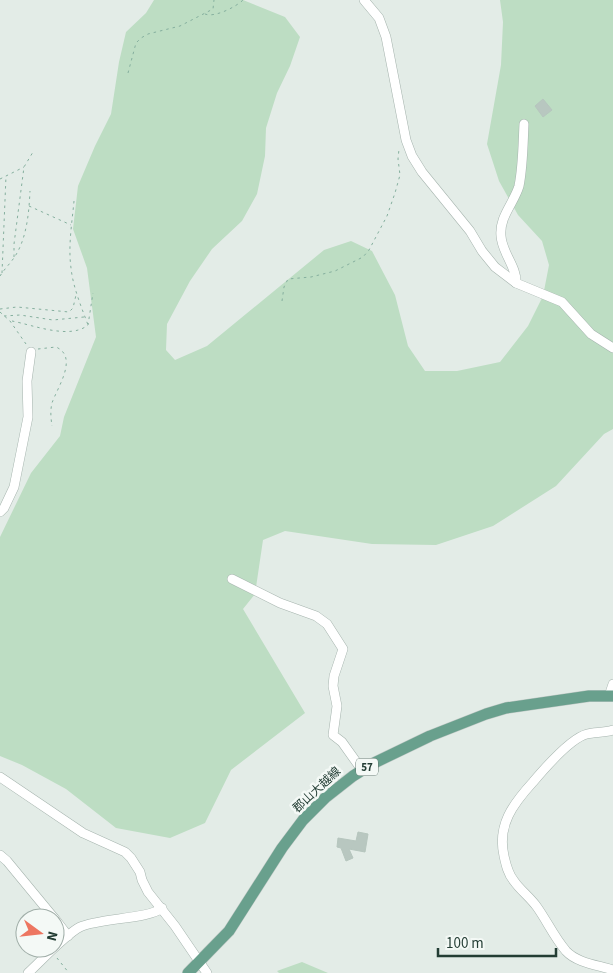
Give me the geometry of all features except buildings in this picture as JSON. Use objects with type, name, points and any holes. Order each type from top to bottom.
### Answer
[{"type":"main road","name":"郡山大越線","points":[[188,973],[229,931],[282,848],[303,820],[325,798],[362,770],[430,736],[506,708],[589,696],[611,696]]},
{"type":"street","points":[[364,0],[379,18],[386,37],[406,140],[412,156],[422,172],[470,230],[482,251],[495,267],[516,283],[562,302],[592,334],[613,348]]},
{"type":"street","points":[[516,283],[516,278],[500,235],[504,216],[519,184],[524,124]]},
{"type":"street","points":[[0,512],[4,508],[14,487],[19,464],[28,418],[27,382],[32,352]]},
{"type":"street","points":[[232,578],[280,603],[316,616],[327,624],[335,635],[343,649],[334,676],[333,686],[337,706],[333,735],[342,742],[362,770]]},
{"type":"street","points":[[611,696],[613,684]]},
{"type":"street","points":[[613,730],[580,737],[556,758],[524,792],[508,813],[503,828],[502,841],[505,863],[513,880],[537,907],[566,951],[578,960],[613,970]]},
{"type":"street","points":[[0,777],[83,833],[125,852],[140,872],[148,892],[162,908],[207,973]]},
{"type":"street","points":[[0,855],[45,908]]},
{"type":"street","points":[[65,939],[80,927],[113,919],[153,913],[162,908]]},
{"type":"street","points":[[65,932],[68,936]]},
{"type":"street","points":[[28,973],[45,958]]},
{"type":"path","points":[[128,73],[136,43],[141,38],[148,34],[180,26],[204,14],[213,9],[214,0]]},
{"type":"path","points":[[204,14],[211,16],[236,6],[242,0]]},
{"type":"path","points":[[282,301],[284,287],[288,279],[311,277],[335,271],[363,257],[369,250],[387,216],[395,193],[400,175],[399,149],[406,140]]},
{"type":"path","points":[[14,257],[24,167],[33,152]]},
{"type":"path","points":[[0,179],[24,167]]},
{"type":"path","points":[[2,273],[6,176]]},
{"type":"path","points":[[0,276],[14,257],[26,230],[30,191]]},
{"type":"path","points":[[74,201],[71,268],[76,293],[88,325]]},
{"type":"path","points":[[29,206],[72,225]]},
{"type":"path","points":[[10,321],[64,331],[82,329],[88,325],[93,292]]},
{"type":"path","points":[[0,308],[17,307],[69,312],[75,302],[76,293]]},
{"type":"path","points":[[0,312],[10,321],[32,352],[37,349],[56,347],[64,353],[66,360],[64,376],[52,402],[52,426]]},
{"type":"path","points":[[4,316],[20,315],[53,320],[85,316]]},
{"type":"path","points":[[57,958],[69,973]]},
{"type":"green space","points":[[154,0],[243,0],[285,17],[300,37],[290,66],[277,93],[266,128],[265,156],[257,194],[242,221],[212,249],[190,281],[167,324],[166,350],[175,360],[207,346],[324,250],[351,241],[372,251],[395,295],[408,346],[425,371],[457,371],[500,362],[528,326],[543,296],[549,265],[542,241],[518,215],[499,181],[487,144],[501,65],[503,22],[500,0],[613,0],[613,429],[604,434],[556,486],[493,526],[436,545],[372,544],[285,531],[263,540],[255,594],[243,609],[305,713],[231,770],[205,823],[170,838],[116,828],[66,789],[22,765],[0,756],[0,537],[31,473],[60,436],[64,417],[96,337],[87,268],[73,229],[78,186],[111,114],[126,32],[146,13]]},
{"type":"green space","points":[[302,962],[328,973],[279,973],[277,971]]}]
